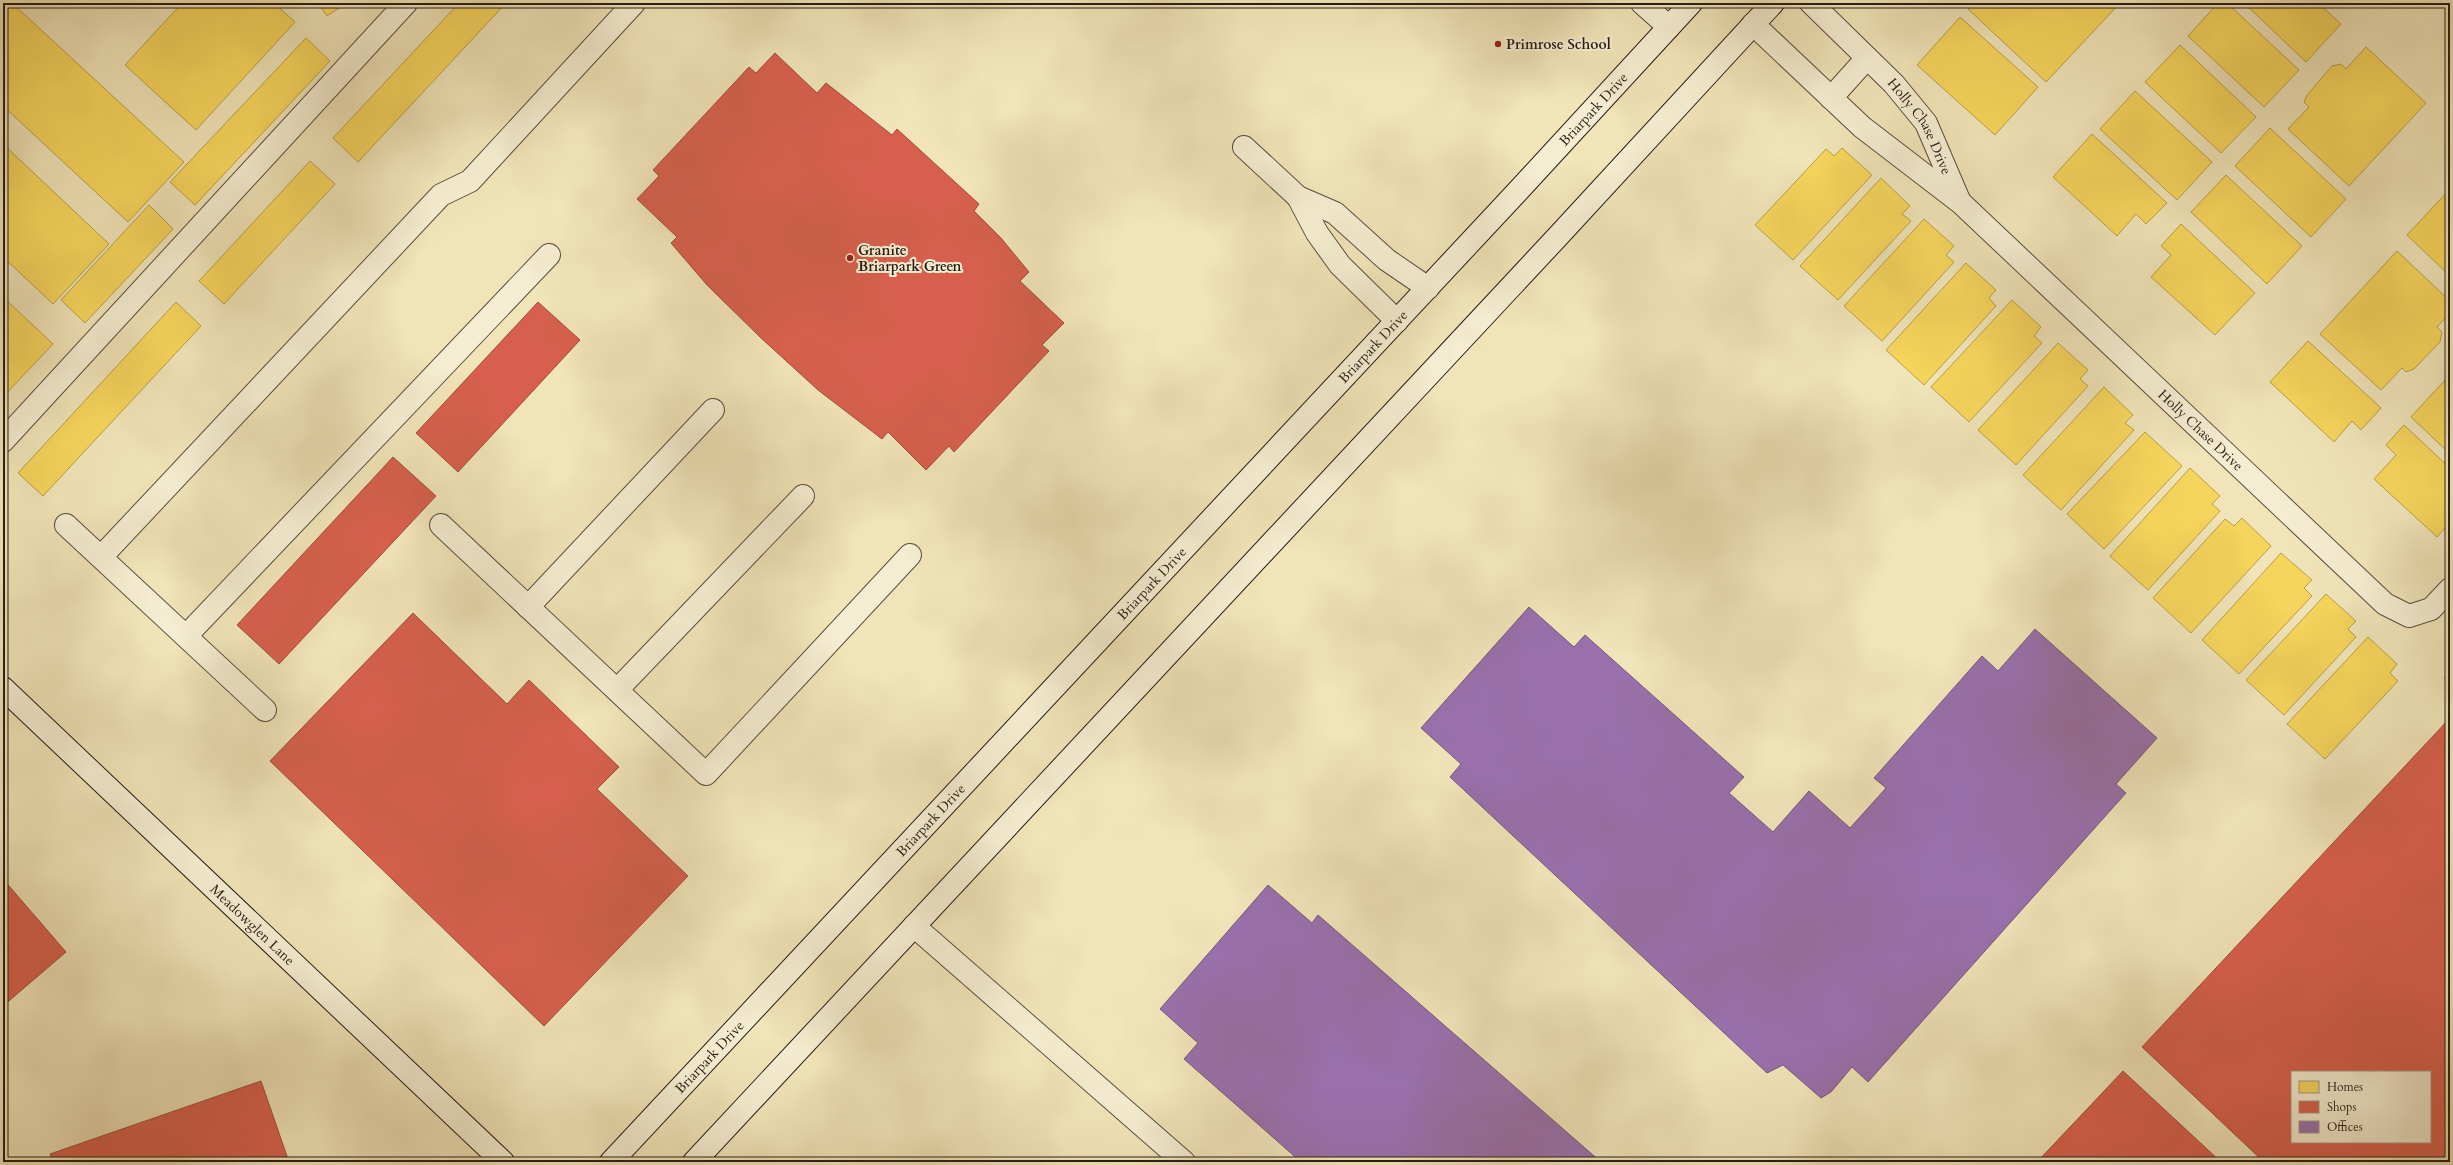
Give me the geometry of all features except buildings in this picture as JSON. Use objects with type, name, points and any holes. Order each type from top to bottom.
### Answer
[{"type":"street","points":[[3,440],[406,3]]},
{"type":"street","points":[[101,557],[441,195],[470,181],[634,3]]},
{"type":"street","points":[[1642,3],[1668,27]]},
{"type":"street","name":"Briarpark Drive","points":[[611,1162],[1428,288],[1691,3]]},
{"type":"street","points":[[694,1162],[1556,239],[1773,3]]},
{"type":"street","name":"Holly Chase Drive","points":[[1811,3],[1897,88],[1926,123],[1961,203]]},
{"type":"street","name":"Holly Chase Drive","points":[[1753,24],[1862,127],[1961,203],[2384,604],[2409,616],[2431,609],[2450,589]]},
{"type":"street","points":[[1831,98],[1867,58]]},
{"type":"street","points":[[1244,147],[1298,197],[1317,233],[1340,265],[1397,321]]},
{"type":"street","points":[[1298,197],[1335,213],[1387,260],[1428,288]]},
{"type":"street","points":[[186,636],[549,255]]},
{"type":"street","points":[[528,607],[713,410]]},
{"type":"street","points":[[617,690],[803,496]]},
{"type":"street","points":[[66,525],[265,710]]},
{"type":"street","points":[[441,525],[706,774],[910,555]]},
{"type":"street","name":"Meadowglen Lane","points":[[3,688],[503,1162]]},
{"type":"street","points":[[914,926],[1184,1162]]},
{"type":"place","name":"Primrose School","points":[[1498,44]]},
{"type":"place","name":"Granite Briarpark Green","points":[[850,258]]}]
